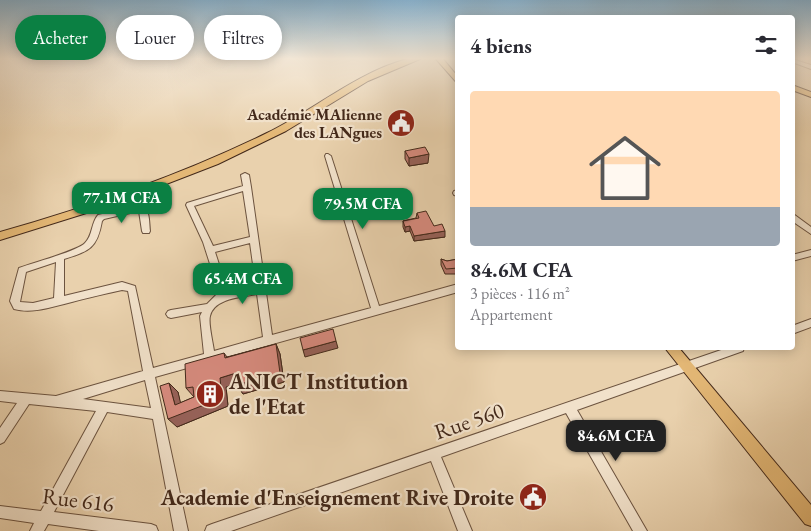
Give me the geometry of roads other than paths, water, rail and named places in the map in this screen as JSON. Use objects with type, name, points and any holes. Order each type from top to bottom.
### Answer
[{"type":"highway","points":[[0,236],[133,192],[220,158],[284,128],[360,84]]},
{"type":"main road","points":[[795,89],[810,94]]},
{"type":"main road","points":[[673,350],[811,518]]},
{"type":"street","points":[[328,156],[376,310]]},
{"type":"street","points":[[245,175],[268,340]]},
{"type":"street","points":[[209,357],[205,316],[210,307],[224,293],[210,250],[190,205],[247,187]]},
{"type":"street","points":[[146,231],[143,208],[101,217],[98,220],[96,232],[88,246],[22,270],[14,301],[17,306],[24,308],[59,302],[122,286],[132,289],[148,376],[181,531]]},
{"type":"street","points":[[795,218],[811,231]]},
{"type":"street","points":[[210,250],[254,239]]},
{"type":"street","points":[[795,257],[811,253]]},
{"type":"street","points":[[59,302],[60,257]]},
{"type":"street","points":[[220,298],[261,289]]},
{"type":"street","points":[[57,401],[455,289]]},
{"type":"street","points":[[171,314],[210,307]]},
{"type":"street","points":[[795,329],[811,323]]},
{"type":"street","name":"Rue 560","points":[[212,531],[733,350]]},
{"type":"street","points":[[0,396],[104,406],[156,414]]},
{"type":"street","points":[[0,438],[27,398]]},
{"type":"street","points":[[37,531],[104,406]]},
{"type":"street","points":[[569,407],[640,531]]},
{"type":"street","points":[[434,454],[465,531]]},
{"type":"street","name":"Rue 616","points":[[0,512],[146,530]]},
{"type":"place","name":"Académie MAlienne des LANgues","points":[[401,123]]},
{"type":"place","name":"ANICT Institution de l'Etat","points":[[210,394]]},
{"type":"place","name":"Academie d'Enseignement Rive Droite","points":[[533,497]]}]
